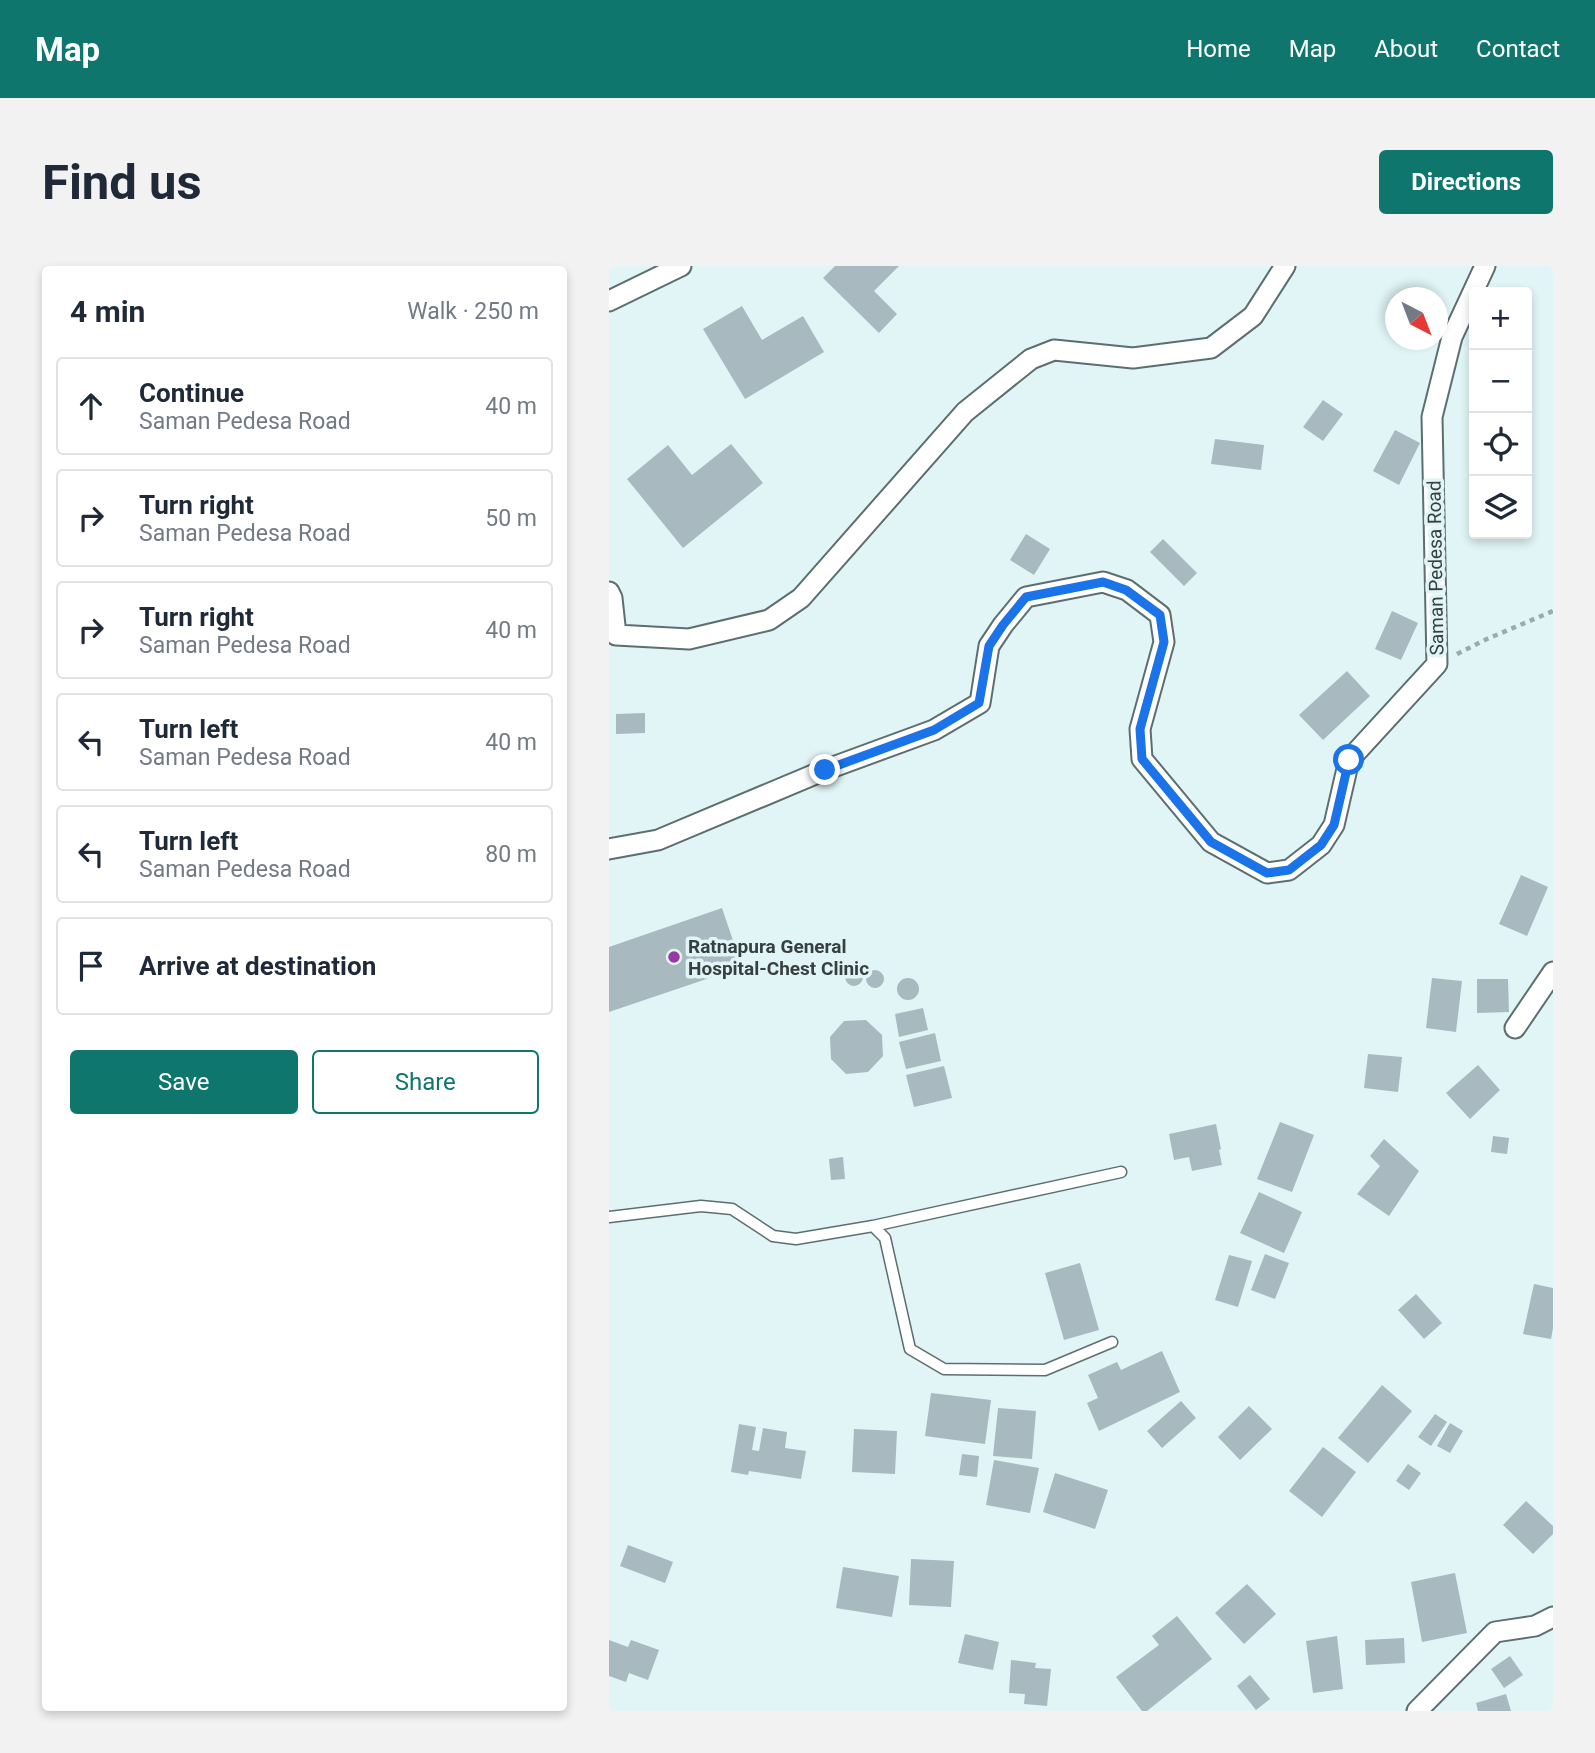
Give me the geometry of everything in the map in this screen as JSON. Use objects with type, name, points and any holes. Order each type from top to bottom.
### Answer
[{"type":"street","points":[[609,300],[681,266]]},
{"type":"street","points":[[609,592],[612,597],[613,634],[689,639],[769,620],[801,598],[965,412],[1031,359],[1054,350],[1133,358],[1211,348],[1253,316],[1285,266]]},
{"type":"street","name":"Saman Pedesa Road","points":[[609,849],[658,840],[825,770],[934,730],[979,703],[989,646],[1026,597],[1103,582],[1126,590],[1160,615],[1164,642],[1140,729],[1142,759],[1211,842],[1267,873],[1289,870],[1321,845],[1334,825],[1349,760],[1437,664],[1432,417],[1452,337],[1485,266]]},
{"type":"street","points":[[1515,1028],[1553,972]]},
{"type":"street","points":[[1417,1711],[1495,1632],[1544,1629],[1553,1617]]},
{"type":"lane","points":[[609,1217],[701,1206],[732,1209],[773,1236],[796,1239],[873,1226],[1121,1172]]},
{"type":"lane","points":[[873,1226],[885,1238],[910,1349],[944,1369],[1045,1370],[1112,1342]]},
{"type":"path","points":[[1437,664],[1553,611]]},
{"type":"building","points":[[835,266],[899,266],[874,291],[897,314],[879,333],[823,278]]},
{"type":"building","points":[[742,306],[762,340],[803,316],[824,352],[745,399],[703,329]]},
{"type":"building","points":[[1323,400],[1343,414],[1323,441],[1303,427]]},
{"type":"building","points":[[1395,430],[1420,443],[1399,485],[1373,471]]},
{"type":"building","points":[[1215,439],[1264,445],[1261,470],[1211,464]]},
{"type":"building","points":[[731,444],[763,483],[683,548],[627,479],[668,445],[692,475]]},
{"type":"building","points":[[1026,534],[1050,549],[1034,575],[1010,560]]},
{"type":"building","points":[[1163,539],[1197,573],[1184,586],[1150,552]]},
{"type":"building","points":[[1392,611],[1418,623],[1401,660],[1375,649]]},
{"type":"building","points":[[1347,671],[1370,696],[1323,740],[1299,715]]},
{"type":"building","points":[[645,713],[645,733],[616,734],[616,714]]},
{"type":"building","points":[[1521,875],[1548,887],[1527,936],[1499,924]]},
{"type":"building","name":"Ratnapura General Hospital-Chest Clinic","points":[[722,908],[742,967],[609,1012],[609,947]]},
{"type":"building","points":[[850,968],[858,968],[863,977],[861,984],[850,986],[845,981],[845,973]]},
{"type":"building","points":[[875,970],[881,973],[884,979],[881,985],[875,988],[869,985],[866,979],[869,973]]},
{"type":"building","points":[[908,978],[916,981],[919,989],[916,997],[908,1000],[900,997],[897,989],[900,981]]},
{"type":"building","points":[[1432,978],[1462,981],[1456,1032],[1426,1028]]},
{"type":"building","points":[[1477,979],[1508,979],[1509,1012],[1477,1013]]},
{"type":"building","points":[[923,1008],[928,1030],[899,1037],[895,1014]]},
{"type":"building","points":[[866,1020],[882,1035],[883,1056],[868,1072],[846,1074],[831,1059],[830,1037],[844,1021]]},
{"type":"building","points":[[935,1033],[941,1061],[906,1069],[899,1042]]},
{"type":"building","points":[[1368,1054],[1402,1057],[1398,1092],[1364,1088]]},
{"type":"building","points":[[1478,1065],[1500,1090],[1470,1119],[1446,1093]]},
{"type":"building","points":[[944,1066],[952,1098],[914,1107],[906,1075]]},
{"type":"building","points":[[1280,1122],[1314,1135],[1292,1192],[1257,1179]]},
{"type":"building","points":[[1216,1124],[1222,1165],[1192,1171],[1189,1157],[1174,1160],[1169,1134]]},
{"type":"building","points":[[1493,1136],[1509,1138],[1507,1154],[1491,1152]]},
{"type":"building","points":[[1384,1139],[1419,1171],[1389,1216],[1357,1194],[1380,1166],[1370,1156]]},
{"type":"building","points":[[843,1157],[845,1179],[831,1180],[829,1159]]},
{"type":"building","points":[[1259,1192],[1302,1212],[1284,1253],[1240,1233]]},
{"type":"building","points":[[1265,1254],[1289,1263],[1275,1299],[1251,1290]]},
{"type":"building","points":[[1229,1255],[1252,1261],[1238,1307],[1215,1300]]},
{"type":"building","points":[[1080,1263],[1099,1330],[1064,1340],[1045,1273]]},
{"type":"building","points":[[1534,1284],[1553,1288],[1551,1339],[1523,1334]]},
{"type":"building","points":[[1416,1294],[1442,1323],[1424,1339],[1398,1310]]},
{"type":"building","points":[[1162,1351],[1180,1392],[1099,1431],[1087,1403],[1098,1398],[1088,1375],[1117,1362],[1121,1370]]},
{"type":"building","points":[[1382,1385],[1412,1411],[1368,1463],[1338,1438]]},
{"type":"building","points":[[931,1393],[991,1400],[985,1444],[925,1436]]},
{"type":"building","points":[[1181,1401],[1196,1418],[1162,1448],[1147,1431]]},
{"type":"building","points":[[1249,1406],[1272,1429],[1240,1460],[1218,1437]]},
{"type":"building","points":[[998,1408],[1036,1411],[1032,1459],[993,1456]]},
{"type":"building","points":[[1435,1414],[1447,1422],[1431,1446],[1418,1437]]},
{"type":"building","points":[[1450,1423],[1463,1431],[1450,1453],[1437,1446]]},
{"type":"building","points":[[739,1424],[756,1427],[752,1450],[759,1451],[763,1428],[787,1432],[785,1448],[806,1451],[801,1479],[749,1471],[748,1475],[731,1472]]},
{"type":"building","points":[[854,1429],[897,1431],[895,1474],[852,1472]]},
{"type":"building","points":[[1323,1447],[1356,1472],[1322,1517],[1289,1491]]},
{"type":"building","points":[[962,1454],[979,1456],[977,1477],[959,1475]]},
{"type":"building","points":[[994,1460],[1039,1468],[1030,1513],[986,1505]]},
{"type":"building","points":[[1408,1464],[1421,1473],[1409,1490],[1396,1481]]},
{"type":"building","points":[[1055,1473],[1108,1490],[1095,1529],[1043,1512]]},
{"type":"building","points":[[1526,1501],[1553,1526],[1553,1534],[1533,1554],[1503,1525]]},
{"type":"building","points":[[628,1545],[673,1562],[665,1583],[620,1566]]},
{"type":"building","points":[[911,1559],[954,1561],[951,1607],[909,1605]]},
{"type":"building","points":[[843,1567],[899,1576],[892,1617],[836,1608]]},
{"type":"building","points":[[1455,1573],[1467,1633],[1422,1642],[1411,1582]]},
{"type":"building","points":[[1247,1584],[1276,1614],[1244,1644],[1215,1613]]},
{"type":"building","points":[[1177,1616],[1212,1659],[1147,1711],[1142,1711],[1116,1677],[1159,1645],[1152,1636]]},
{"type":"building","points":[[965,1634],[999,1642],[993,1670],[958,1663]]},
{"type":"building","points":[[1337,1636],[1343,1689],[1313,1693],[1306,1641]]},
{"type":"building","points":[[1404,1638],[1405,1663],[1366,1665],[1365,1640]]},
{"type":"building","points":[[609,1640],[628,1647],[631,1640],[659,1650],[648,1680],[629,1673],[626,1682],[609,1676]]},
{"type":"building","points":[[1510,1656],[1523,1675],[1504,1688],[1491,1669]]},
{"type":"building","points":[[1011,1660],[1036,1663],[1035,1668],[1051,1669],[1047,1706],[1024,1704],[1025,1694],[1009,1693]]},
{"type":"building","points":[[1250,1675],[1270,1699],[1256,1710],[1237,1686]]},
{"type":"building","points":[[1506,1694],[1511,1711],[1478,1711],[1476,1703]]},
{"type":"place","name":"Ratnapura General Hospital-Chest Clinic","points":[[674,957]]},
{"type":"route","points":[[825,770],[934,730],[979,703],[989,646],[1026,597],[1103,582],[1126,590],[1160,615],[1164,642],[1140,729],[1142,759],[1211,842],[1267,873],[1289,870],[1321,845],[1334,825],[1349,760]]}]
